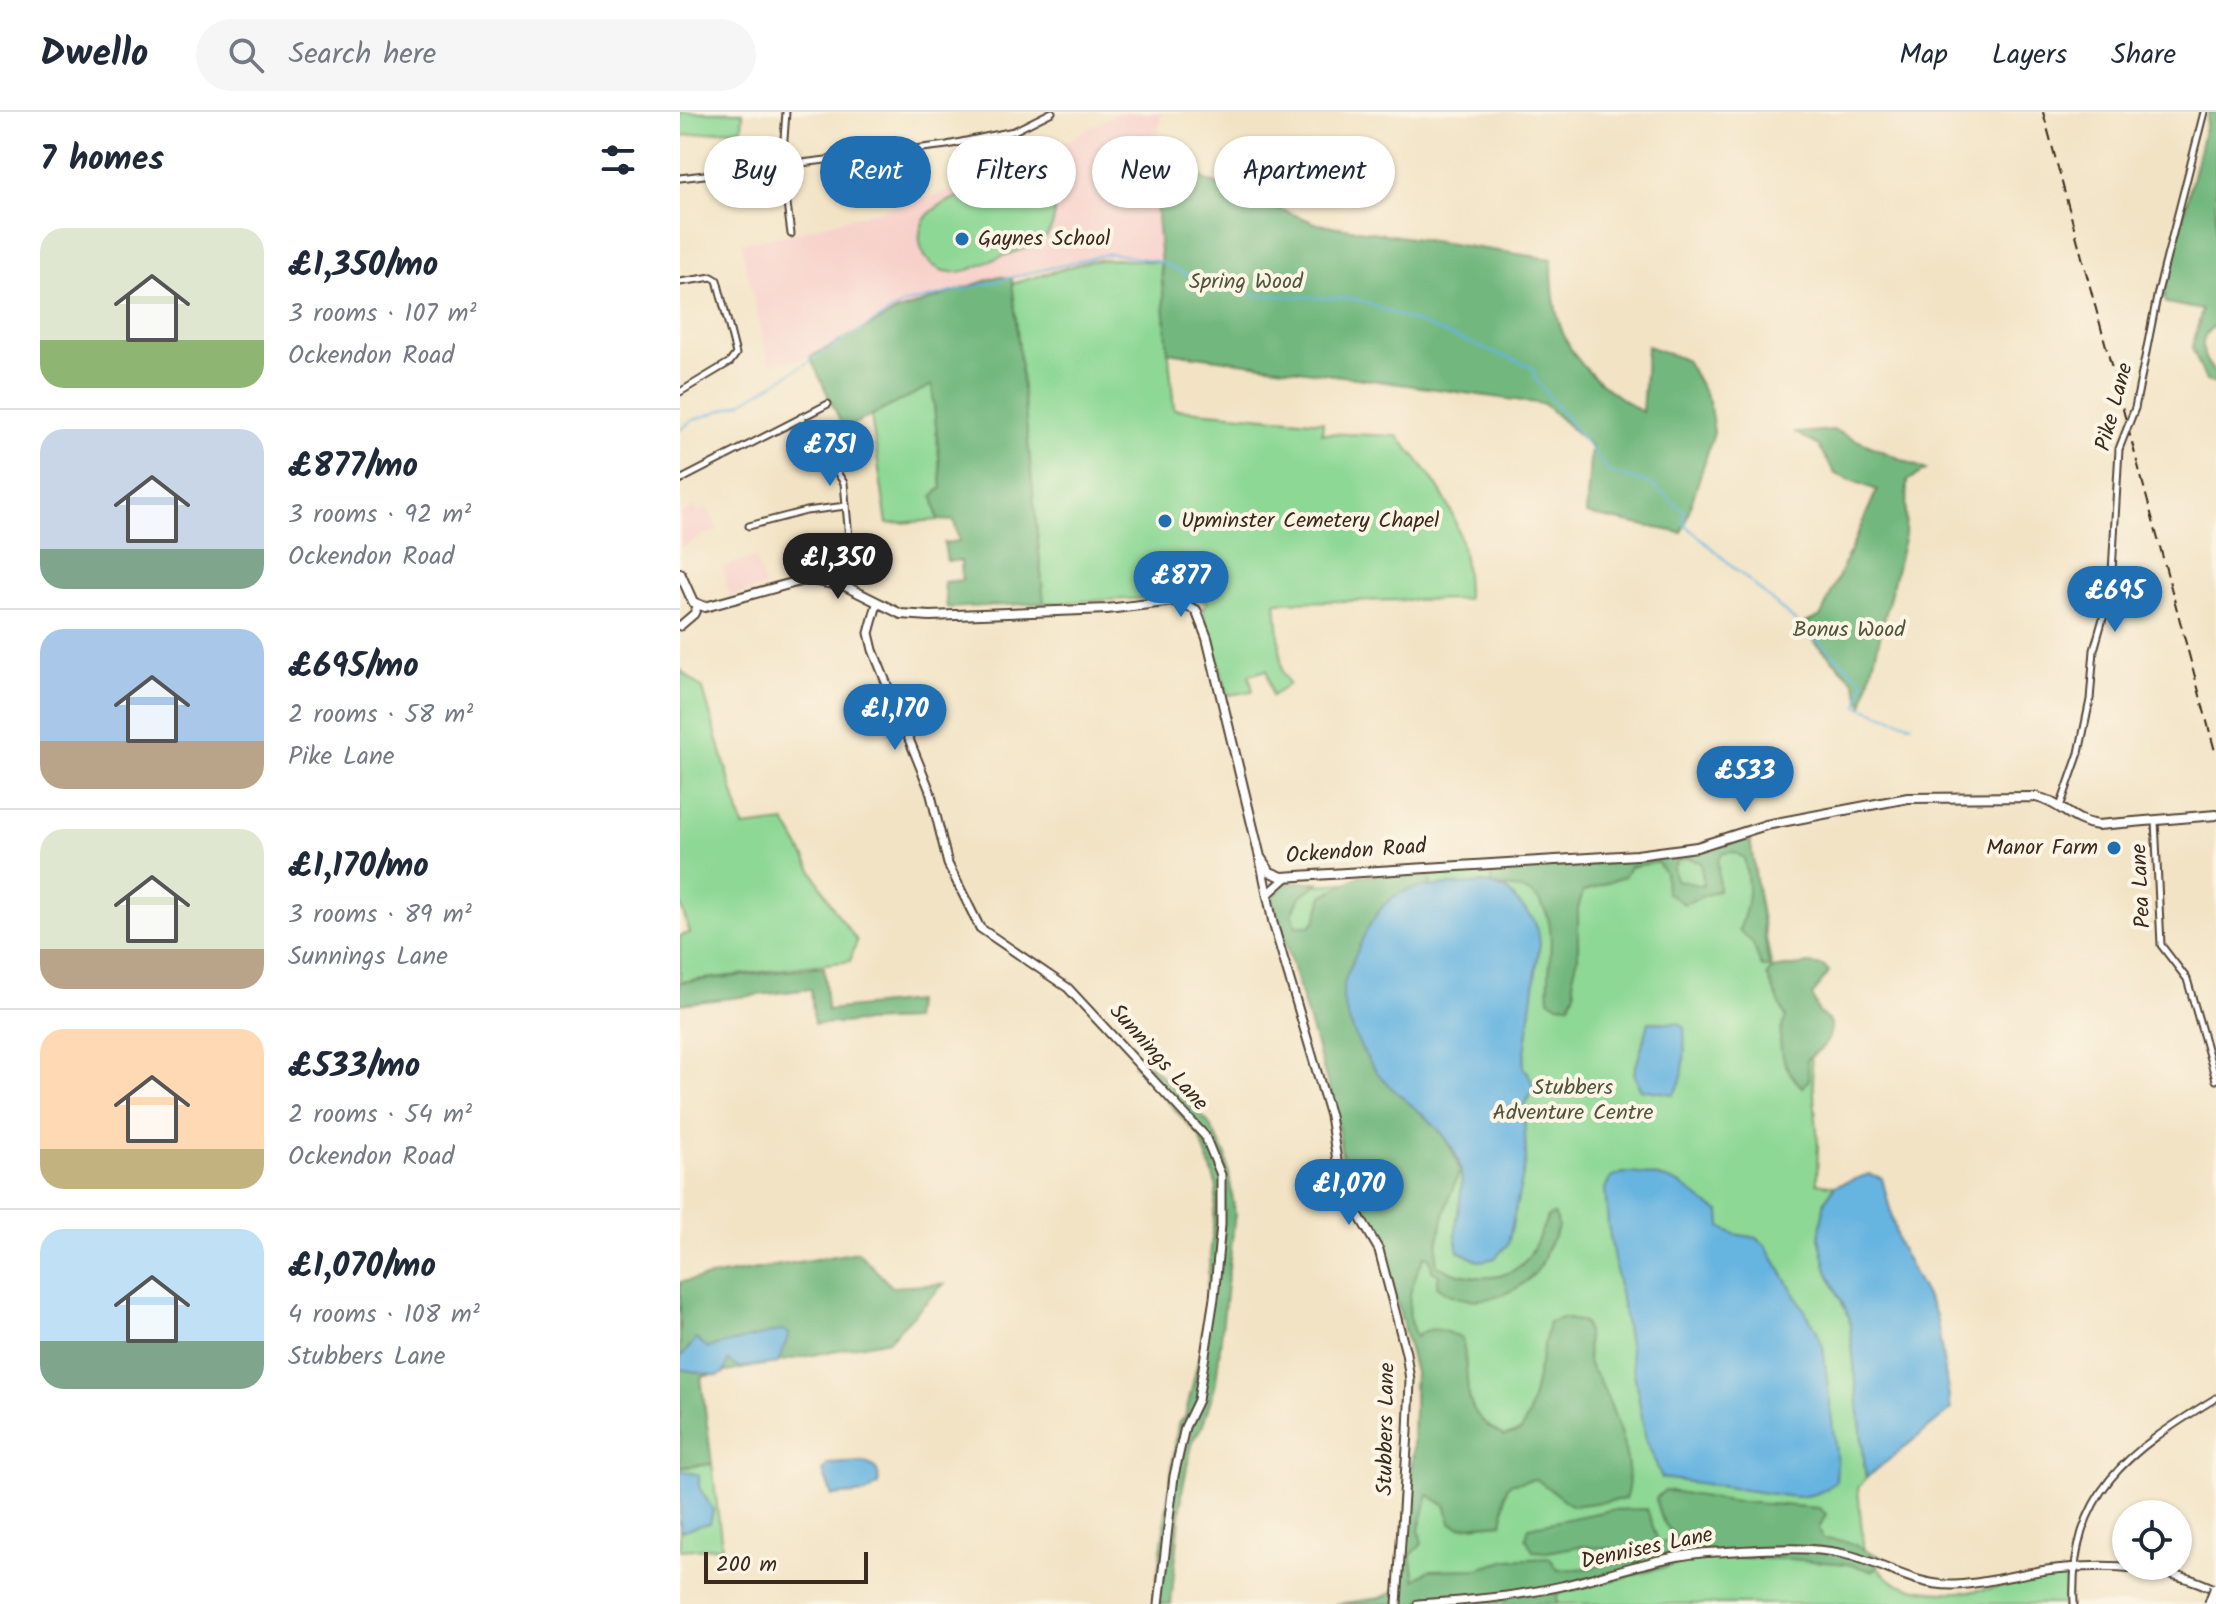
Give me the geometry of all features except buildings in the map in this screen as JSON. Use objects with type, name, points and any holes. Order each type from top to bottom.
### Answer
[{"type":"highway","points":[[2210,1604],[2216,1589]]},
{"type":"main road","points":[[680,573],[698,605]]},
{"type":"main road","name":"Ockendon Road","points":[[698,605],[714,605],[807,579],[845,586],[901,614],[930,616],[1107,609],[1174,601],[1191,606],[1196,610],[1207,638],[1260,857],[1270,872],[1286,878],[1431,865],[1637,855],[1697,847],[1766,825],[1908,798],[2036,797],[2060,807],[2080,822],[2098,825],[2216,815]]},
{"type":"street","points":[[784,136],[786,112]]},
{"type":"street","points":[[804,163],[947,145],[1014,131],[1052,112]]},
{"type":"street","name":"Pike Lane","points":[[2060,807],[2084,732],[2094,650],[2111,590],[2119,449],[2135,408],[2158,292],[2204,112]]},
{"type":"street","points":[[680,178],[704,175]]},
{"type":"street","points":[[788,208],[791,234]]},
{"type":"street","points":[[680,282],[712,277],[717,280],[736,354],[730,362],[680,392]]},
{"type":"street","points":[[680,480],[828,404]]},
{"type":"street","points":[[801,417],[844,483],[851,560]]},
{"type":"street","points":[[749,526],[806,511],[846,506]]},
{"type":"street","name":"Sunnings Lane","points":[[877,604],[869,633],[873,650],[917,765],[926,779],[948,864],[973,919],[980,928],[1068,988],[1205,1136],[1221,1175],[1221,1225],[1214,1298],[1198,1400],[1185,1427],[1174,1476],[1159,1604]]},
{"type":"street","points":[[680,626],[694,614],[698,605]]},
{"type":"street","name":"Pea Lane","points":[[2155,820],[2161,945],[2187,979],[2216,1080]]},
{"type":"street","name":"Stubbers Lane","points":[[1260,857],[1267,896],[1323,1091],[1341,1185],[1379,1250],[1406,1353],[1410,1380],[1397,1604]]},
{"type":"street","points":[[1267,896],[1286,878]]},
{"type":"street","points":[[2074,1604],[2072,1568],[2087,1515],[2113,1472],[2161,1431],[2216,1398]]},
{"type":"street","name":"Dennises Lane","points":[[1418,1604],[1483,1600],[1557,1587],[1713,1552],[1827,1551],[1858,1558],[1918,1582],[1975,1584],[2072,1568],[2144,1569],[2216,1589]]},
{"type":"shaded area","name":"Gaynes School","points":[[1118,112],[1161,112],[1157,136],[1092,136],[1092,208],[1156,208],[1160,262],[1112,256],[1008,279],[896,312],[810,357],[769,364],[741,243],[791,234],[888,208],[931,208],[931,196],[947,192],[947,208],[1076,208],[1076,136]]},
{"type":"shaded area","points":[[694,506],[699,512],[707,507],[718,532],[705,534],[680,548],[680,515]]},
{"type":"shaded area","points":[[755,557],[765,587],[730,597],[722,567]]},
{"type":"green space","points":[[680,112],[743,112],[742,128],[680,136]]},
{"type":"green space","points":[[2209,112],[2216,112],[2216,325],[2206,335],[2203,348],[2207,361],[2216,373],[2216,384],[2206,381],[2192,348],[2202,310],[2166,303],[2164,292]]},
{"type":"green space","name":"Spring Wood","points":[[1198,174],[1214,183],[1214,208],[1277,208],[1318,224],[1552,259],[1556,311],[1562,332],[1584,367],[1642,412],[1647,346],[1686,360],[1709,401],[1714,432],[1682,533],[1586,514],[1591,446],[1544,404],[1168,352],[1156,208],[1198,208]]},
{"type":"green space","points":[[947,202],[947,208],[1054,208],[1054,219],[1044,239],[975,268],[951,272],[932,265],[920,239],[924,220]]},
{"type":"green space","points":[[1090,261],[1160,262],[1174,409],[1323,422],[1322,433],[1397,436],[1429,474],[1450,510],[1463,550],[1467,599],[1276,602],[1282,671],[1289,684],[1272,696],[1267,670],[1249,675],[1253,691],[1228,695],[1202,609],[1208,601],[1172,597],[1044,603],[1012,284]]},
{"type":"green space","points":[[999,276],[1012,279],[1044,603],[947,608],[944,582],[962,580],[961,561],[947,561],[944,543],[959,541],[954,521],[938,520],[933,495],[942,488],[932,385],[844,429],[810,357],[896,312]]},
{"type":"green space","points":[[932,384],[942,488],[933,496],[938,520],[887,524],[871,416]]},
{"type":"green space","name":"Bonus Wood","points":[[1833,430],[1926,470],[1907,481],[1905,535],[1863,706],[1854,681],[1799,626],[1821,616],[1877,490],[1835,474],[1819,446],[1796,433]]},
{"type":"green space","points":[[680,670],[703,689],[743,827],[785,822],[834,909],[857,941],[850,961],[680,982],[680,936],[690,933],[680,903]]},
{"type":"green space","points":[[1750,839],[1769,967],[1762,967],[1752,942],[1739,930],[1748,894],[1744,858],[1734,852],[1723,853],[1718,860],[1719,890],[1684,904],[1666,892],[1665,873],[1657,862],[1630,867],[1624,877],[1583,892],[1578,908],[1578,957],[1573,977],[1575,992],[1569,1005],[1557,1004],[1549,999],[1550,927],[1539,901],[1528,892],[1491,884],[1492,867],[1622,862]],"holes":[[[1689,858],[1701,863],[1703,886],[1676,880],[1673,868],[1678,860]]]},
{"type":"green space","name":"Stubbers Adventure Centre","points":[[1748,840],[1772,969],[1811,1056],[1818,1144],[1817,1183],[1835,1186],[1825,1200],[1827,1271],[1849,1317],[1866,1478],[1858,1488],[1864,1553],[1896,1583],[1938,1592],[1982,1590],[2068,1572],[2068,1604],[1557,1604],[1557,1582],[1400,1587],[1413,1452],[1415,1372],[1380,1235],[1345,1179],[1336,1111],[1275,903],[1294,887],[1695,854]]},
{"type":"green space","points":[[1425,872],[1432,882],[1427,888],[1406,890],[1348,1016],[1372,1057],[1441,1132],[1453,1152],[1460,1172],[1443,1218],[1437,1266],[1471,1276],[1505,1274],[1516,1269],[1529,1256],[1548,1216],[1554,1214],[1558,1228],[1542,1263],[1532,1276],[1520,1286],[1493,1298],[1464,1299],[1437,1286],[1439,1275],[1432,1271],[1430,1258],[1425,1256],[1410,1295],[1412,1326],[1416,1337],[1433,1329],[1462,1338],[1472,1406],[1478,1416],[1504,1436],[1521,1431],[1529,1414],[1549,1322],[1562,1318],[1584,1322],[1589,1364],[1605,1392],[1622,1439],[1628,1487],[1625,1499],[1572,1506],[1536,1479],[1509,1484],[1502,1523],[1459,1527],[1451,1523],[1445,1505],[1428,1495],[1419,1530],[1422,1544],[1411,1555],[1415,1580],[1429,1570],[1477,1569],[1508,1560],[1550,1558],[1558,1570],[1603,1564],[1620,1549],[1580,1546],[1547,1552],[1533,1551],[1526,1538],[1529,1527],[1611,1510],[1647,1509],[1657,1538],[1653,1542],[1681,1542],[1667,1527],[1659,1512],[1656,1498],[1665,1490],[1729,1501],[1819,1508],[1826,1514],[1819,1528],[1823,1539],[1846,1541],[1885,1559],[1873,1571],[1847,1564],[1790,1559],[1706,1557],[1557,1594],[1557,1604],[1336,1604],[1381,1598],[1400,1588],[1413,1452],[1415,1372],[1380,1235],[1345,1179],[1336,1111],[1272,898],[1288,882],[1319,882],[1300,897],[1292,914],[1296,926],[1310,926],[1316,920],[1323,896],[1359,876]]},
{"type":"green space","points":[[1808,964],[1823,966],[1829,972],[1812,996],[1819,1013],[1831,1023],[1831,1031],[1821,1049],[1807,1060],[1809,1080],[1802,1087],[1790,1072],[1782,1054],[1780,1036],[1786,1018],[1767,975],[1772,969]]},
{"type":"green space","points":[[824,967],[827,1010],[915,1001],[913,1020],[814,1024],[811,989],[680,1004],[680,982]]},
{"type":"green space","points":[[1134,1065],[1151,1066],[1208,1122],[1226,1155],[1235,1214],[1216,1382],[1203,1425],[1193,1440],[1183,1486],[1171,1604],[1154,1604],[1178,1424],[1185,1417],[1201,1349],[1217,1187],[1200,1137]]},
{"type":"green space","points":[[858,1252],[892,1287],[944,1284],[889,1340],[701,1377],[712,1464],[680,1467],[680,1282]]},
{"type":"green space","points":[[712,1464],[722,1547],[680,1550],[680,1468]]},
{"type":"water","points":[[1486,883],[1506,889],[1534,920],[1540,942],[1523,1068],[1528,1072],[1534,1089],[1524,1105],[1526,1161],[1508,1244],[1495,1258],[1478,1261],[1458,1251],[1456,1228],[1462,1183],[1458,1160],[1443,1134],[1372,1066],[1352,1029],[1343,988],[1370,924],[1394,897],[1424,887]]},
{"type":"water","points":[[1649,1022],[1679,1023],[1684,1028],[1682,1073],[1673,1094],[1640,1089],[1634,1073]]},
{"type":"water","points":[[1623,1173],[1673,1181],[1720,1212],[1721,1227],[1734,1234],[1757,1238],[1766,1246],[1816,1329],[1823,1347],[1837,1461],[1836,1481],[1826,1489],[1812,1495],[1794,1497],[1662,1478],[1646,1440],[1608,1225],[1605,1188],[1611,1178]]},
{"type":"water","points":[[1869,1174],[1882,1178],[1899,1245],[1936,1315],[1951,1410],[1866,1478],[1849,1317],[1827,1271],[1819,1237],[1825,1200],[1835,1186]]},
{"type":"water","points":[[784,1330],[789,1334],[778,1363],[739,1368],[728,1361],[724,1373],[718,1376],[680,1369],[680,1358],[696,1339],[708,1348]]},
{"type":"water","points":[[863,1462],[876,1470],[878,1485],[866,1493],[832,1496],[823,1471],[828,1464]]},
{"type":"water","points":[[680,1470],[699,1475],[699,1487],[713,1510],[710,1523],[680,1531]]},
{"type":"waterway","points":[[680,430],[691,421],[742,403],[903,304],[1111,253],[1160,262],[1183,273],[1253,295],[1356,299],[1532,367],[1537,381],[1609,472],[1651,484],[1685,512],[1684,524],[1864,681],[1858,706],[1912,725]]},
{"type":"railway","points":[[2043,112],[2216,755]]},
{"type":"place","name":"Gaynes School","points":[[962,239]]},
{"type":"place","name":"Upminster Cemetery Chapel","points":[[1165,521]]},
{"type":"place","name":"Manor Farm","points":[[2114,848]]}]
